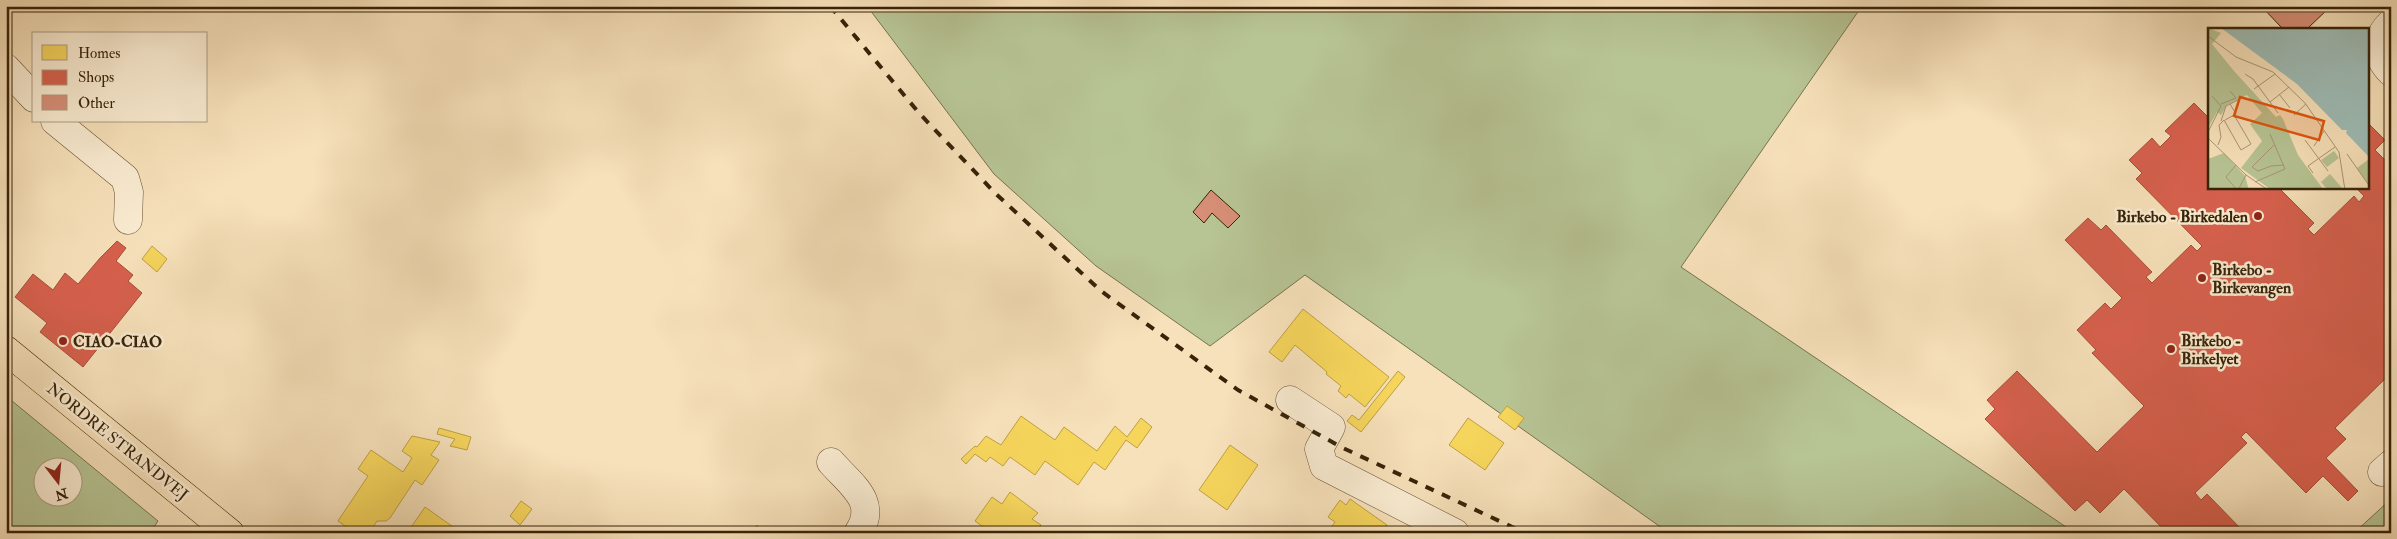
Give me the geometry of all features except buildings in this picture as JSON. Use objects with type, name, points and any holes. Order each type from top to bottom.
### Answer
[{"type":"main road","name":"NORDRE STRANDVEJ","points":[[6,350],[230,533]]},
{"type":"street","points":[[2391,23],[2381,35],[2378,44],[2379,55],[2391,72]]},
{"type":"street","points":[[6,68],[32,96]]},
{"type":"street","points":[[56,122],[125,178],[129,192],[128,220]]},
{"type":"street","points":[[1290,400],[1331,427],[1319,449],[1324,466],[1455,533]]},
{"type":"street","points":[[832,462],[864,500],[867,514],[858,533]]},
{"type":"green space","points":[[867,6],[1862,6],[1681,267],[2075,533],[1669,533],[1305,275],[1210,346],[1096,266],[994,174]]},
{"type":"green space","points":[[6,396],[79,456],[32,456],[32,506],[82,506],[82,458],[158,521],[150,533],[6,533]]},
{"type":"green space","points":[[2391,499],[2391,533],[2354,533]]},
{"type":"railway","points":[[830,6],[919,113],[995,193],[1101,291],[1238,390],[1343,448],[1525,533]]},
{"type":"place","name":"Birkebo - Birkedalen","points":[[2258,216]]},
{"type":"place","name":"Birkebo - Birkevangen","points":[[2202,278]]},
{"type":"place","name":"CIAO-CIAO","points":[[63,341]]},
{"type":"place","name":"Birkebo - Birkelyet","points":[[2171,349]]}]
